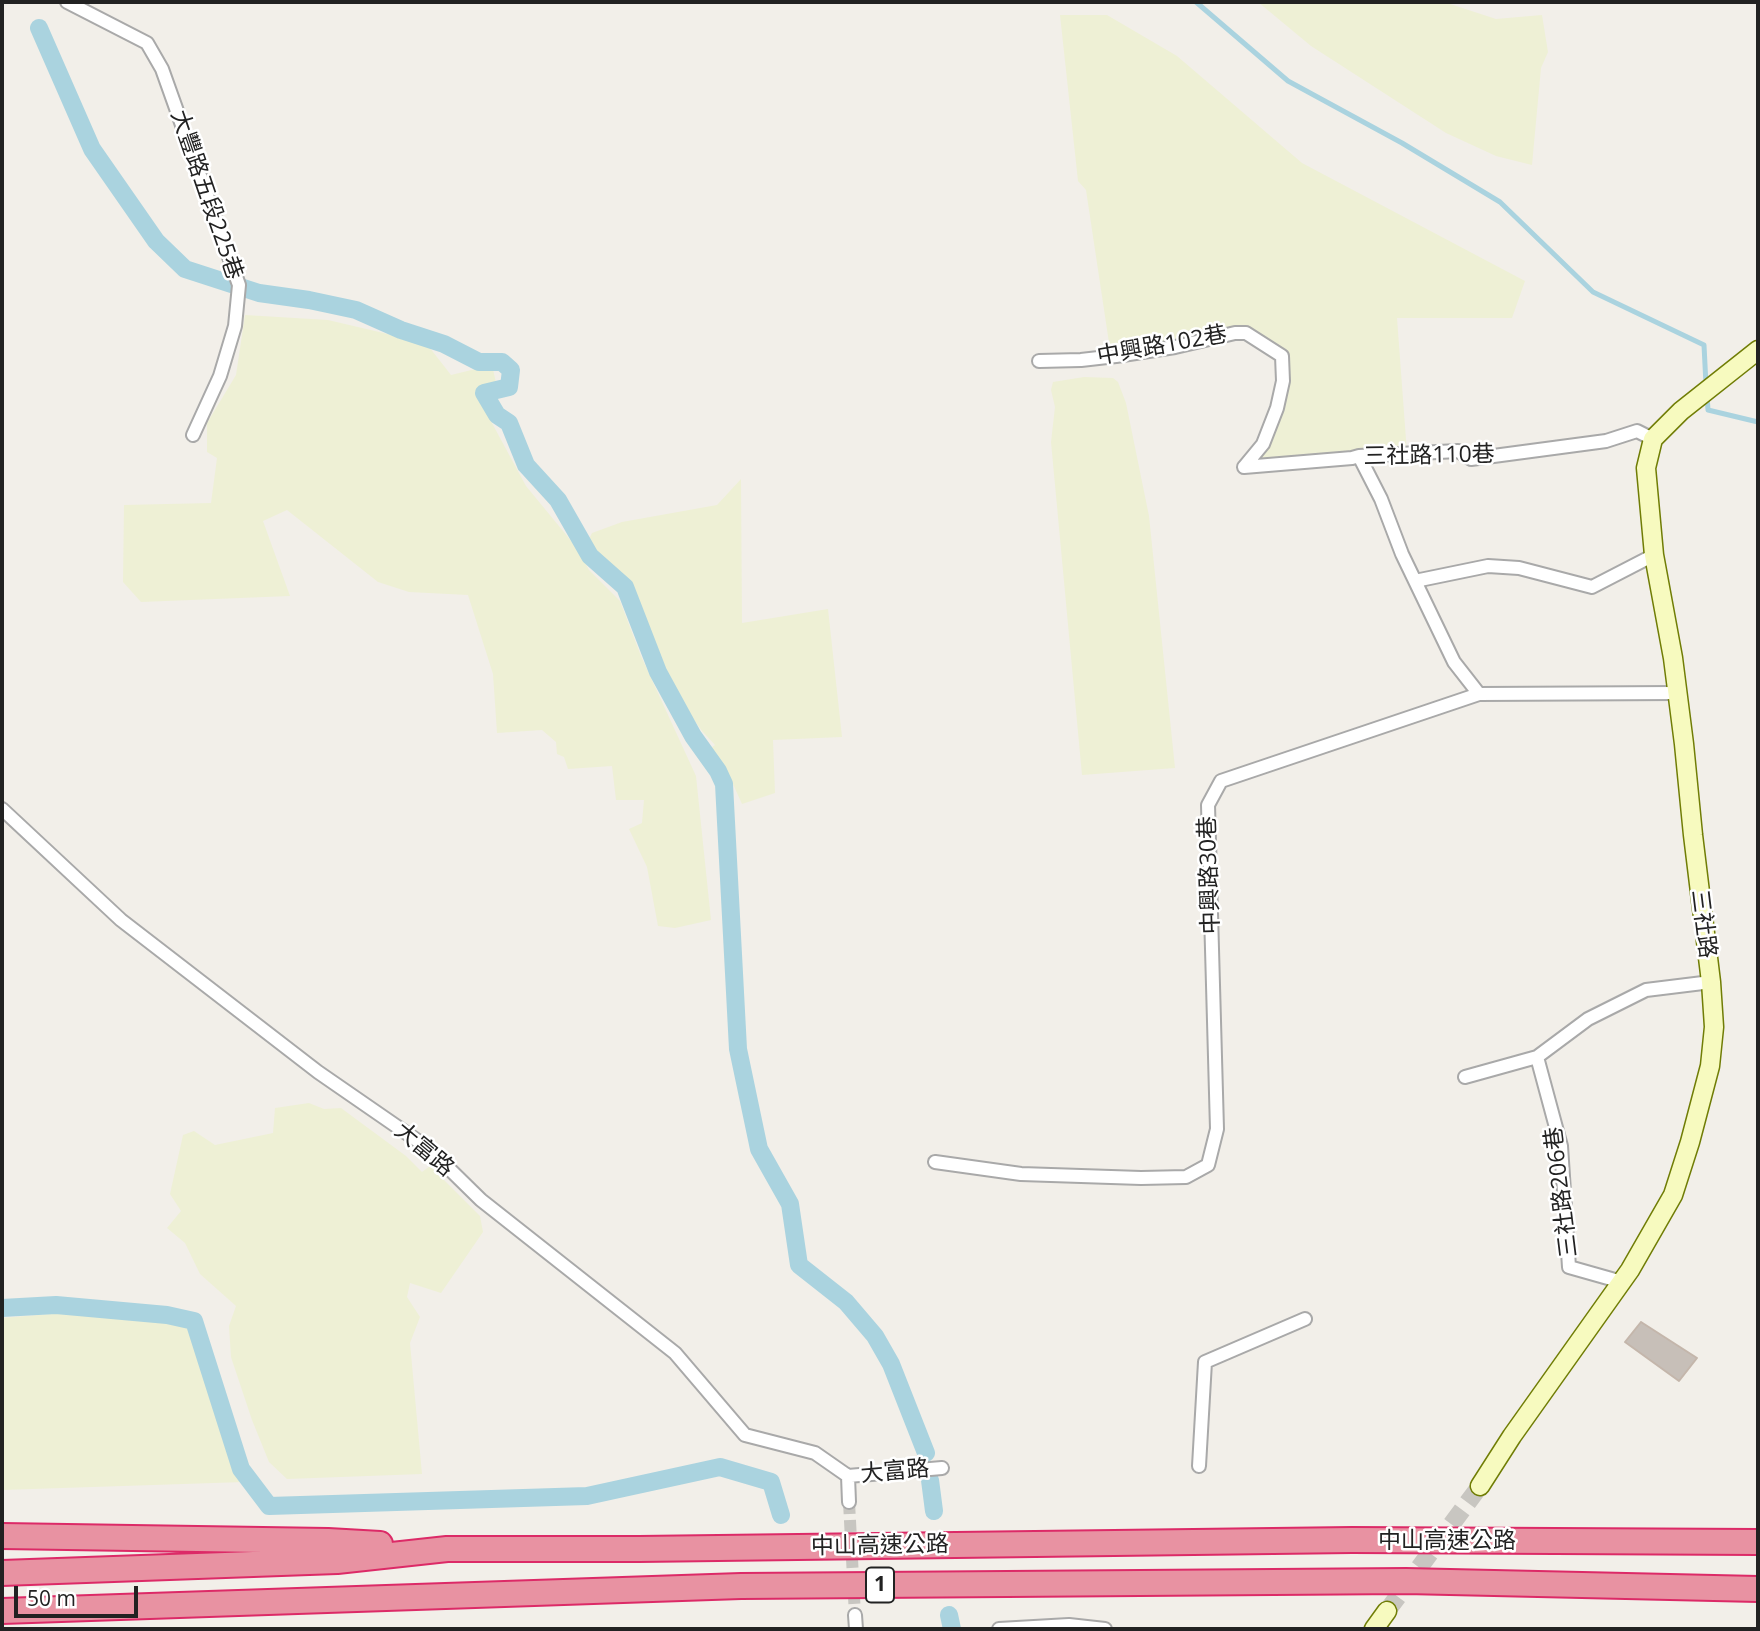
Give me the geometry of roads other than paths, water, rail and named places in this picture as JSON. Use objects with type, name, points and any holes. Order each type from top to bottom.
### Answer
[{"type":"highway","points":[[2,1536],[328,1541],[447,1549]]},
{"type":"highway","name":"中山高速公路","points":[[2,1573],[337,1561],[447,1549],[1353,1540],[1758,1542]]},
{"type":"highway","name":"中山高速公路","points":[[2,1611],[741,1586],[1406,1581],[1758,1589]]},
{"type":"street","name":"大豐路五段225巷","points":[[67,2],[147,43],[162,69],[239,285],[235,326],[220,376],[193,435]]},
{"type":"street","name":"中興路102巷","points":[[1039,361],[1116,356],[1246,333],[1282,356],[1283,381],[1278,408],[1263,444],[1244,467]]},
{"type":"street","points":[[1653,439],[1681,411],[1754,357]]},
{"type":"street","name":"三社路110巷","points":[[1244,467],[1359,456],[1458,451],[1471,458],[1606,441],[1637,431],[1653,439]]},
{"type":"street","name":"三社路","points":[[1480,1486],[1512,1436],[1622,1282],[1673,1195],[1710,1066],[1714,1027],[1711,982],[1677,693],[1654,555],[1646,468],[1653,439]]},
{"type":"street","points":[[1359,456],[1454,663],[1479,694]]},
{"type":"street","points":[[1415,581],[1488,566],[1519,568],[1592,587],[1654,555]]},
{"type":"street","name":"中興路30巷","points":[[935,1163],[1021,1174],[1142,1178],[1186,1177],[1208,1165],[1217,1129],[1208,805],[1221,781],[1479,694],[1677,693]]},
{"type":"street","name":"大富路","points":[[2,809],[121,920],[318,1072],[428,1148],[481,1200],[675,1353],[745,1435],[815,1453],[848,1476],[942,1468]]},
{"type":"street","points":[[1465,1077],[1537,1056],[1588,1019],[1646,990],[1711,982]]},
{"type":"street","name":"三社路206巷","points":[[1537,1056],[1561,1146],[1569,1267],[1622,1282]]},
{"type":"street","points":[[1199,1466],[1205,1362],[1305,1319]]},
{"type":"street","name":"大富路","points":[[848,1476],[849,1502]]},
{"type":"street","points":[[1374,1629],[1387,1611]]},
{"type":"street","points":[[856,1615],[856,1629]]},
{"type":"street","points":[[999,1629],[1069,1625],[1105,1629]]},
{"type":"waterway","points":[[1196,2],[1288,81],[1402,143],[1500,202],[1593,292],[1704,345],[1706,385]]},
{"type":"waterway","points":[[39,28],[92,149],[156,241],[185,269],[259,293],[356,310],[401,330],[444,344],[479,362],[502,362],[511,370],[509,387],[484,393],[497,415],[509,423],[526,465],[558,500],[590,556],[625,587],[658,672],[693,736],[724,784],[738,1049],[759,1149],[790,1204],[799,1265],[846,1302],[875,1336],[891,1364],[926,1453]]},
{"type":"waterway","points":[[1707,395],[1708,410],[1758,422]]},
{"type":"waterway","points":[[2,1308],[56,1305],[167,1315],[194,1321],[241,1469],[269,1506],[587,1496],[720,1467],[771,1482],[781,1515]]},
{"type":"waterway","points":[[930,1480],[934,1511]]},
{"type":"waterway","points":[[949,1615],[952,1629]]},
{"type":"tunnel","points":[[1387,1611],[1480,1486]]},
{"type":"tunnel","points":[[849,1502],[855,1615]]}]
